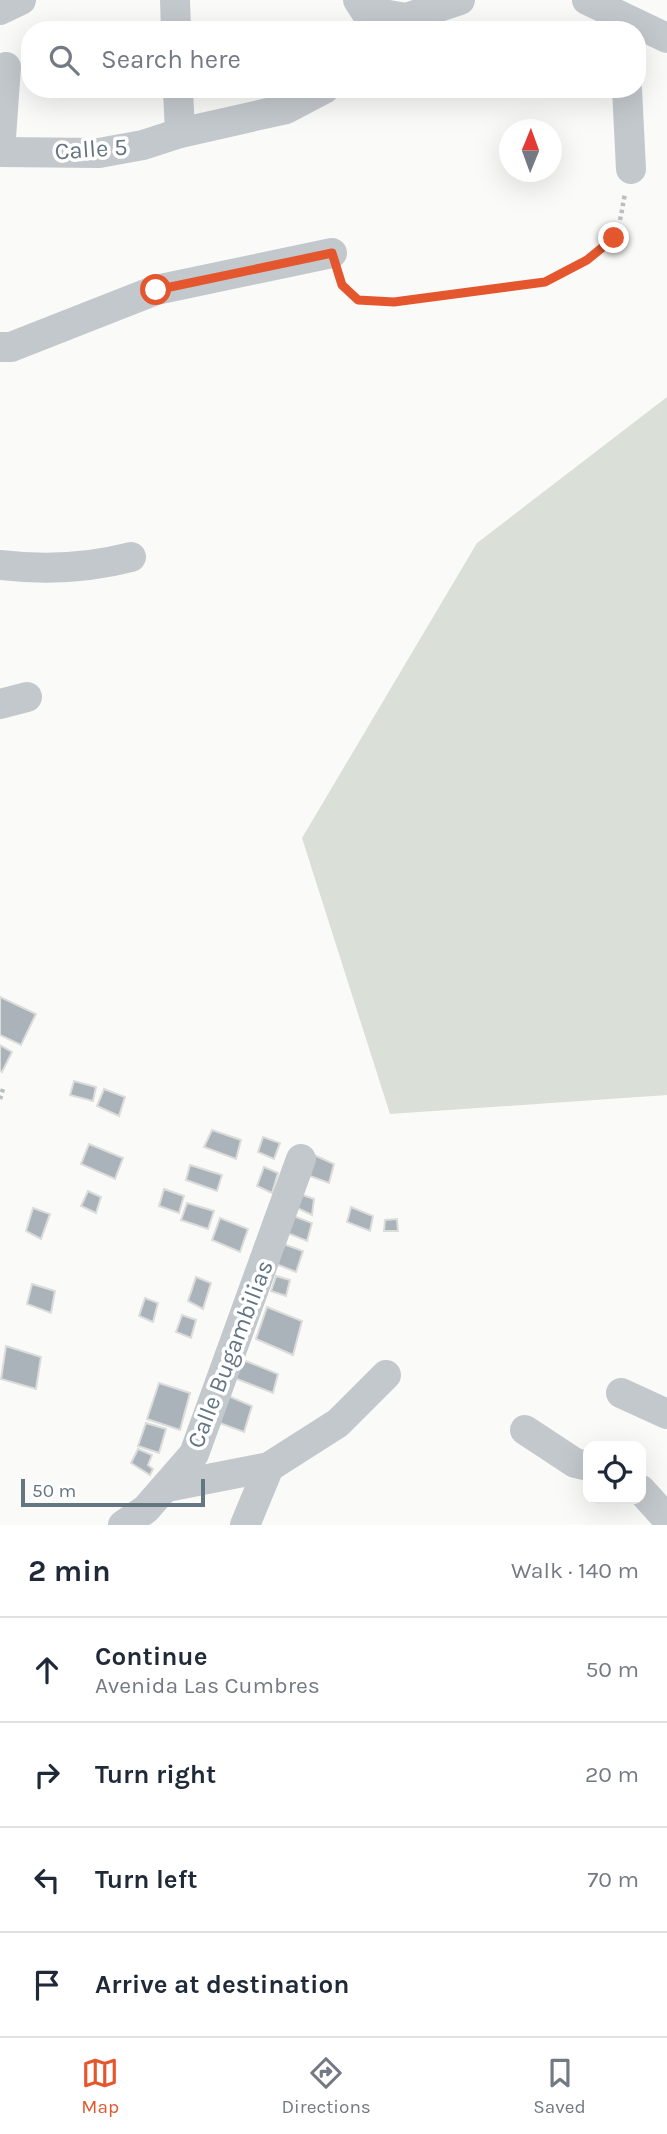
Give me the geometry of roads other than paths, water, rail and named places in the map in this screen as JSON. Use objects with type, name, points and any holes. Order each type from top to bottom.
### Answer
[{"type":"street","points":[[0,10],[21,0]]},
{"type":"street","points":[[175,0],[176,21]]},
{"type":"street","points":[[358,0],[365,11],[407,18],[460,0]]},
{"type":"street","points":[[587,0],[615,21]]},
{"type":"street","points":[[646,31],[667,38]]},
{"type":"street","points":[[0,152],[6,67]]},
{"type":"street","points":[[178,98],[180,133]]},
{"type":"street","name":"Calle 5","points":[[0,152],[99,153],[143,145],[180,133],[286,109],[307,98]]},
{"type":"street","points":[[627,98],[631,169]]},
{"type":"street","points":[[0,347],[11,347],[156,290],[332,253]]},
{"type":"street","points":[[0,565],[51,568],[109,563],[131,558]]},
{"type":"street","name":"Calle Bugambilias","points":[[123,1525],[146,1509],[194,1454],[204,1433],[301,1159]]},
{"type":"street","points":[[167,1487],[269,1467],[338,1423],[386,1376]]},
{"type":"street","points":[[621,1393],[667,1414]]},
{"type":"street","points":[[525,1430],[575,1464],[583,1465]]},
{"type":"street","points":[[245,1525],[269,1467]]},
{"type":"street","points":[[646,1496],[667,1519]]}]
